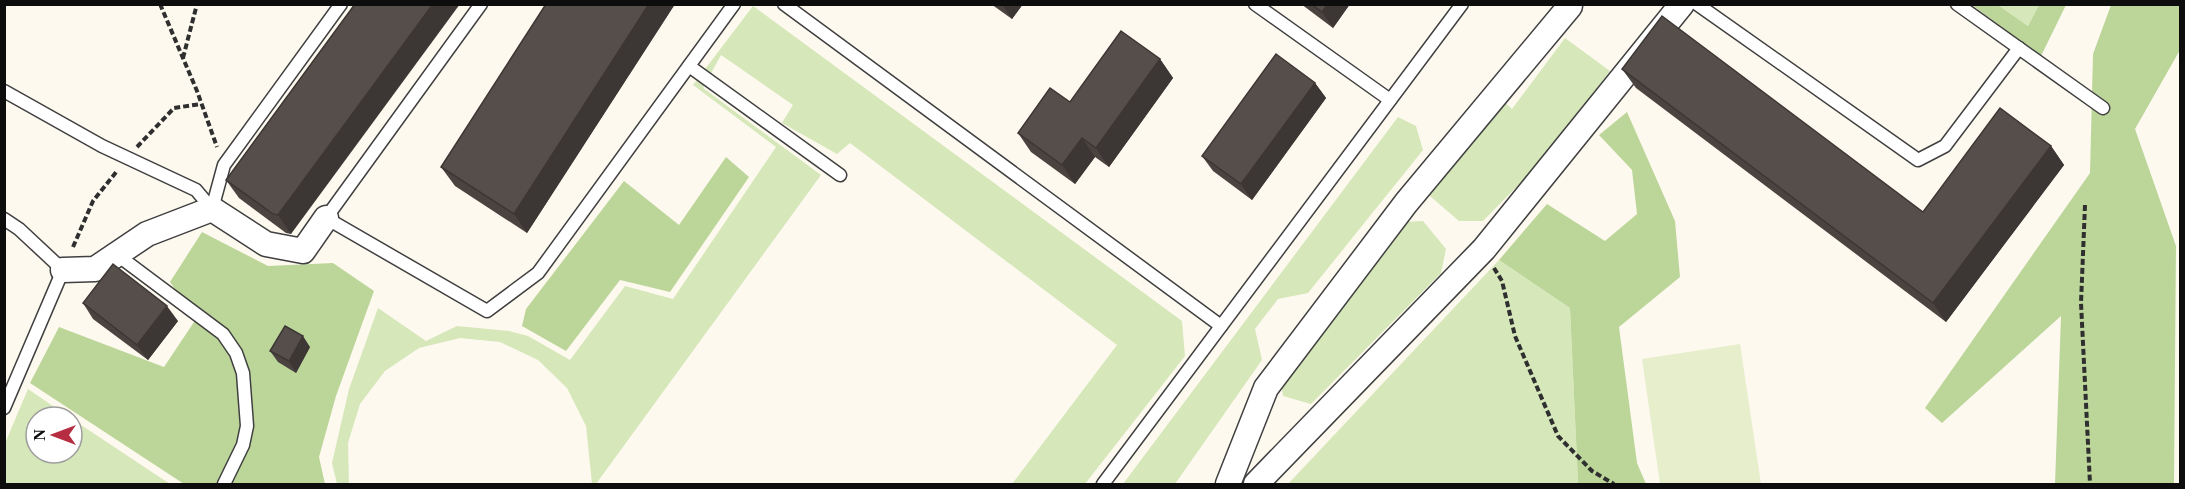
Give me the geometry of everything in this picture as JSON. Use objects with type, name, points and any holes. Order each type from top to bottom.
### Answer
[{"type":"street","points":[[1256,484],[1484,249],[1682,4]]},
{"type":"street","points":[[1228,484],[1266,388],[1406,203],[1570,6]]},
{"type":"street","points":[[63,270],[95,269],[147,234],[212,209],[266,243],[303,251],[326,218]]},
{"type":"lane","points":[[212,209],[224,165],[341,4]]},
{"type":"lane","points":[[481,4],[326,218],[487,311],[538,273],[734,4]]},
{"type":"lane","points":[[784,4],[1221,326]]},
{"type":"lane","points":[[1255,4],[1390,100]]},
{"type":"lane","points":[[1103,484],[1461,4]]},
{"type":"lane","points":[[1697,4],[1918,160],[1945,146],[2019,48]]},
{"type":"lane","points":[[1958,4],[2103,108]]},
{"type":"lane","points":[[690,66],[840,175]]},
{"type":"lane","points":[[4,91],[102,146],[196,190],[212,209]]},
{"type":"lane","points":[[4,219],[19,229],[63,270],[4,408]]},
{"type":"lane","points":[[116,254],[223,334],[236,353],[243,373],[247,426],[243,445],[224,484]]},
{"type":"path","points":[[160,4],[224,165]]},
{"type":"path","points":[[183,59],[197,4]]},
{"type":"path","points":[[2085,205],[2081,303],[2090,484]]},
{"type":"path","points":[[1484,249],[1502,281],[1515,336],[1558,436],[1592,471],[1614,484]]},
{"type":"green space","points":[[1972,5],[1998,5],[2028,26],[2039,5],[2066,5],[2041,56]]},
{"type":"green space","points":[[1998,5],[2039,5],[2028,26]]},
{"type":"green space","points":[[2111,5],[2180,5],[2180,50],[2135,129],[2176,246],[2174,484],[2055,484],[2061,316],[1942,423],[1925,408],[2090,173],[2093,54]]},
{"type":"green space","points":[[753,6],[1182,321],[1185,356],[1085,484],[1012,484],[1117,345],[850,143],[837,154],[782,123],[793,105],[721,55],[703,88],[821,175],[596,484],[592,484],[586,426],[567,388],[538,360],[500,342],[460,338],[419,348],[385,371],[360,404],[348,443],[349,484],[337,484],[332,463],[349,389],[378,308],[426,341],[457,326],[509,331],[528,336],[570,360],[625,286],[673,299],[776,147],[693,85]]},
{"type":"green space","points":[[1565,38],[1610,71],[1540,163],[1483,221],[1459,221],[1430,196],[1431,184],[1502,100],[1512,109]]},
{"type":"green space","points":[[1627,112],[1675,221],[1680,277],[1619,327],[1637,463],[1646,484],[1573,484],[1578,483],[1570,308],[1499,260],[1547,204],[1605,241],[1637,214],[1632,170],[1599,135]]},
{"type":"green space","points":[[1398,117],[1416,126],[1423,150],[1308,293],[1278,299],[1255,329],[1262,360],[1175,484],[1123,484]]},
{"type":"green space","points":[[726,157],[749,177],[670,292],[620,280],[566,351],[522,326],[526,309],[624,181],[679,225]]},
{"type":"green space","points":[[1423,221],[1446,249],[1441,273],[1311,404],[1283,396],[1281,380],[1401,222]]},
{"type":"green space","points":[[202,232],[268,266],[333,263],[374,291],[336,396],[319,457],[325,484],[184,484],[84,418],[84,405],[64,405],[30,383],[59,327],[164,367],[196,319],[170,282]]},
{"type":"green space","points":[[1499,260],[1570,308],[1578,483],[1288,484]]},
{"type":"green space","points":[[1740,344],[1761,484],[1660,484],[1642,359]]},
{"type":"green space","points":[[28,389],[51,405],[24,405],[24,465],[84,465],[84,427],[170,484],[5,484],[6,441]]},
{"type":"building","points":[[355,4],[433,4],[278,215],[273,214],[226,180]]},
{"type":"building","points":[[546,4],[649,4],[514,214],[441,167]]},
{"type":"building","points":[[1311,4],[1328,4],[1322,12]]},
{"type":"building","points":[[1662,16],[1923,212],[2000,108],[2051,146],[1933,303],[1622,69]]},
{"type":"building","points":[[1121,31],[1160,59],[1096,148],[1082,138],[1062,165],[1018,133],[1050,88],[1070,102]]},
{"type":"building","points":[[1276,54],[1315,83],[1241,184],[1202,156]]},
{"type":"building","points":[[113,264],[167,306],[137,345],[83,303]]},
{"type":"building","points":[[285,326],[303,336],[289,361],[270,351]]}]
